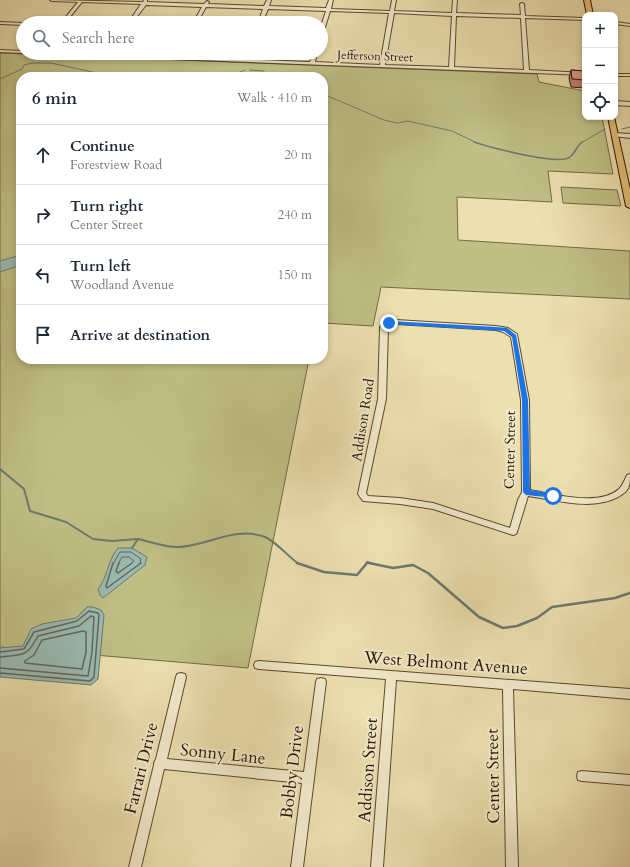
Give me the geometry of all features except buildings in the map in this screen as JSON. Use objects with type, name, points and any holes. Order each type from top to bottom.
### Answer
[{"type":"main road","points":[[586,0],[589,12]]},
{"type":"main road","points":[[612,120],[630,206]]},
{"type":"street","points":[[52,0],[145,2],[582,19]]},
{"type":"street","points":[[199,16],[208,0]]},
{"type":"street","points":[[263,16],[269,0]]},
{"type":"street","points":[[326,16],[331,0]]},
{"type":"street","points":[[382,66],[394,0]]},
{"type":"street","points":[[451,69],[455,0]]},
{"type":"street","points":[[69,16],[81,1]]},
{"type":"street","points":[[135,16],[145,2]]},
{"type":"street","points":[[522,4],[527,72]]},
{"type":"street","points":[[0,23],[16,24]]},
{"type":"street","points":[[618,23],[630,25]]},
{"type":"street","points":[[0,51],[16,52]]},
{"type":"street","name":"Jefferson Street","points":[[221,60],[582,74]]},
{"type":"street","points":[[312,64],[313,60]]},
{"type":"street","points":[[618,75],[630,75]]},
{"type":"street","points":[[618,103],[630,104]]},
{"type":"street","points":[[615,135],[630,136]]},
{"type":"street","name":"Center Street","points":[[387,324],[396,322],[505,330],[514,336],[516,340],[525,400],[526,492],[522,500],[513,532],[466,516]]},
{"type":"street","name":"Addison Road","points":[[387,324],[384,327],[382,399],[368,474],[363,486],[362,494],[366,499],[400,501],[433,506],[466,516]]},
{"type":"street","points":[[526,492],[587,501],[611,496],[623,490],[630,477]]},
{"type":"street","name":"West Belmont Avenue","points":[[259,665],[630,694]]},
{"type":"street","name":"Addison Street","points":[[377,867],[391,675]]},
{"type":"street","name":"Farrari Drive","points":[[135,867],[181,677]]},
{"type":"street","name":"Bobby Drive","points":[[297,867],[321,682]]},
{"type":"street","name":"Center Street","points":[[508,684],[512,867]]},
{"type":"street","name":"Sonny Lane","points":[[159,763],[308,778]]},
{"type":"street","points":[[582,776],[630,780]]},
{"type":"green space","points":[[0,53],[16,54],[16,60],[179,60],[537,74],[539,82],[582,90],[582,120],[603,120],[613,174],[548,171],[552,202],[457,197],[458,240],[630,251],[630,299],[381,287],[373,326],[328,323],[328,72],[16,72],[16,364],[308,364],[248,668],[0,647]]},
{"type":"green space","points":[[561,187],[617,190],[621,206],[563,203]]},
{"type":"water","points":[[16,256],[16,267],[0,272],[0,261]]},
{"type":"water","points":[[118,548],[132,548],[147,557],[145,565],[103,598],[98,589],[104,579],[114,553]]},
{"type":"water","points":[[87,607],[93,607],[101,610],[104,615],[98,679],[91,685],[0,677],[0,648],[23,646],[31,629],[42,624],[76,618]]},
{"type":"waterway","points":[[0,79],[22,69],[24,65],[33,63],[51,63],[92,72]]},
{"type":"waterway","points":[[240,72],[245,70]]},
{"type":"waterway","points":[[250,70],[264,71]]},
{"type":"waterway","points":[[328,96],[384,120],[397,123],[408,121],[452,131],[476,143]]},
{"type":"waterway","points":[[622,129],[630,127]]},
{"type":"waterway","points":[[581,143],[605,129]]},
{"type":"waterway","points":[[476,143],[524,155],[552,159],[563,159],[570,157],[581,143]]},
{"type":"waterway","points":[[0,469],[24,489],[30,511],[66,522],[93,539],[112,541],[138,539]]},
{"type":"waterway","points":[[138,539],[164,546],[180,547],[191,546],[233,535],[254,534],[270,540],[298,563]]},
{"type":"waterway","points":[[132,548],[138,539]]},
{"type":"waterway","points":[[366,564],[367,562],[374,564]]},
{"type":"waterway","points":[[298,563],[324,572],[357,575],[367,563]]},
{"type":"waterway","points":[[369,563],[393,568],[413,565],[428,573],[479,617],[503,628],[517,626],[537,618],[552,607],[615,598],[630,593]]},
{"type":"route","points":[[389,323],[396,322],[496,328],[505,330],[514,336],[522,371],[525,400],[526,492],[553,496]]}]
